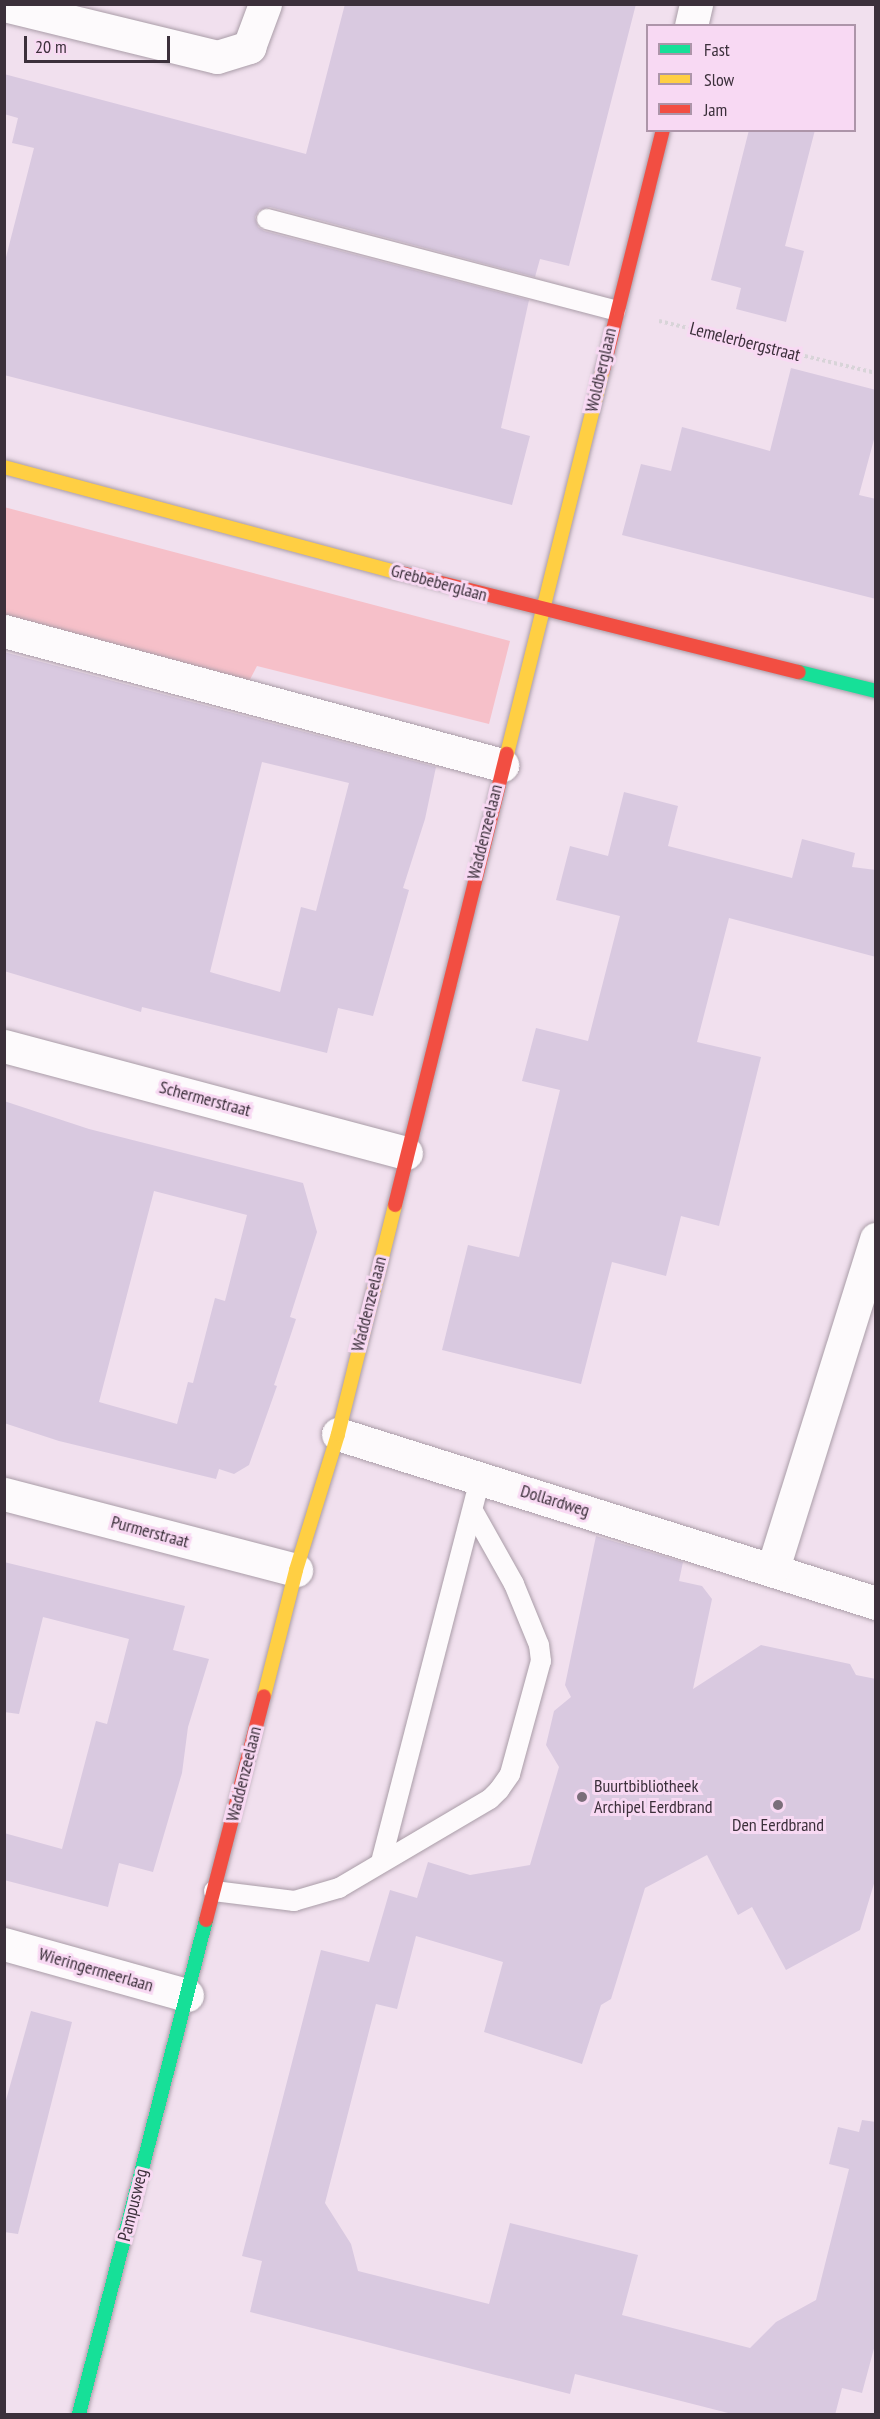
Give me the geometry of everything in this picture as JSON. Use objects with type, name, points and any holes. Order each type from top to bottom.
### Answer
[{"type":"street","points":[[4,5],[217,57],[249,46],[266,4]]},
{"type":"street","points":[[691,24],[696,4]]},
{"type":"street","name":"Woldberglaan","points":[[543,611],[615,310],[662,132]]},
{"type":"street","name":"Grebbeberglaan","points":[[4,467],[543,611],[876,691]]},
{"type":"street","name":"Waddenzeelaan","points":[[187,1995],[296,1570],[338,1434],[502,765],[543,611]]},
{"type":"street","points":[[4,631],[502,765]]},
{"type":"street","name":"Schermerstraat","points":[[4,1046],[406,1153]]},
{"type":"street","points":[[773,1568],[876,1239]]},
{"type":"street","name":"Dollardweg","points":[[338,1434],[773,1568],[876,1603]]},
{"type":"street","name":"Purmerstraat","points":[[4,1494],[296,1570]]},
{"type":"street","name":"Wieringermeerlaan","points":[[4,1944],[187,1995]]},
{"type":"street","name":"Pampusweg","points":[[79,2415],[187,1995]]},
{"type":"lane","points":[[267,219],[615,310]]},
{"type":"lane","points":[[381,1862],[480,1478]]},
{"type":"lane","points":[[214,1891],[294,1901],[339,1888],[490,1799],[510,1774],[541,1661],[539,1645],[514,1584],[473,1511]]},
{"type":"path","name":"Lemelerbergstraat","points":[[615,310],[876,373]]},
{"type":"shaded area","points":[[4,507],[510,641],[489,724],[257,666],[247,685],[5,621]]},
{"type":"building","points":[[345,4],[636,4],[569,266],[540,259],[535,277],[270,207],[259,210],[255,217],[258,227],[264,231],[529,300],[501,428],[530,436],[512,505],[4,375],[4,265],[34,148],[12,143],[18,118],[4,114],[4,74],[306,154]]},
{"type":"building","points":[[748,132],[814,132],[785,246],[804,251],[786,322],[736,309],[741,288],[711,280]]},
{"type":"building","points":[[791,368],[876,390],[876,432],[859,495],[876,499],[876,599],[622,535],[641,464],[671,471],[682,427],[770,451]]},
{"type":"building","points":[[4,652],[436,767],[425,819],[403,888],[409,890],[373,1016],[338,1008],[327,1053],[142,1007],[141,1012],[4,971]],"holes":[[[262,762],[349,783],[316,911],[301,907],[280,992],[210,972]]]},
{"type":"building","points":[[624,792],[678,806],[668,846],[792,878],[802,839],[855,853],[852,867],[876,870],[876,957],[729,918],[697,1042],[761,1057],[719,1226],[681,1216],[666,1276],[612,1262],[581,1384],[442,1350],[468,1245],[519,1257],[560,1090],[522,1081],[536,1028],[588,1041],[620,916],[556,900],[570,846],[608,856]]},
{"type":"building","points":[[4,1101],[89,1129],[303,1183],[317,1232],[290,1317],[296,1319],[274,1385],[277,1386],[249,1465],[234,1474],[219,1469],[216,1479],[59,1441],[4,1423]],"holes":[[[154,1191],[247,1215],[225,1301],[215,1298],[193,1383],[188,1382],[177,1424],[99,1402]]]},
{"type":"building","points":[[596,1536],[683,1562],[679,1581],[702,1586],[712,1599],[693,1689],[761,1645],[850,1664],[856,1675],[876,1679],[876,1877],[860,1930],[786,1970],[752,1907],[738,1915],[707,1855],[645,1888],[611,1999],[601,2005],[582,2064],[484,2032],[503,1962],[416,1936],[397,2009],[376,2004],[325,2203],[351,2244],[358,2271],[489,2304],[510,2223],[638,2255],[622,2315],[750,2348],[776,2322],[816,2300],[849,2169],[829,2164],[838,2127],[859,2132],[862,2120],[876,2122],[876,2341],[862,2393],[842,2388],[835,2415],[736,2415],[575,2374],[570,2394],[250,2312],[262,2261],[242,2256],[321,1950],[369,1962],[390,1890],[417,1898],[428,1862],[470,1875],[530,1865],[559,1767],[546,1745],[554,1711],[571,1697],[565,1685]]},
{"type":"building","points":[[4,1562],[185,1606],[173,1650],[209,1659],[188,1727],[182,1773],[153,1872],[119,1863],[108,1907],[4,1880],[4,1833],[62,1849],[96,1721],[107,1724],[129,1639],[43,1617],[19,1714],[4,1712]]},
{"type":"building","points":[[31,2011],[72,2022],[18,2234],[4,2232],[4,2107]]},
{"type":"traffic: fast","points":[[799,672],[876,691]]},
{"type":"traffic: fast","points":[[79,2414],[206,1920]]},
{"type":"traffic: slow","points":[[507,754],[603,370]]},
{"type":"traffic: slow","points":[[4,467],[397,572]]},
{"type":"traffic: slow","points":[[264,1696],[296,1570],[338,1434],[395,1205]]},
{"type":"traffic: jam","points":[[603,370],[662,132]]},
{"type":"traffic: jam","points":[[397,572],[799,672]]},
{"type":"traffic: jam","points":[[395,1205],[507,754]]},
{"type":"traffic: jam","points":[[206,1920],[264,1696]]},
{"type":"place","name":"Buurtbibliotheek Archipel Eerdbrand","points":[[582,1797]]},
{"type":"place","name":"Den Eerdbrand","points":[[778,1805]]}]
